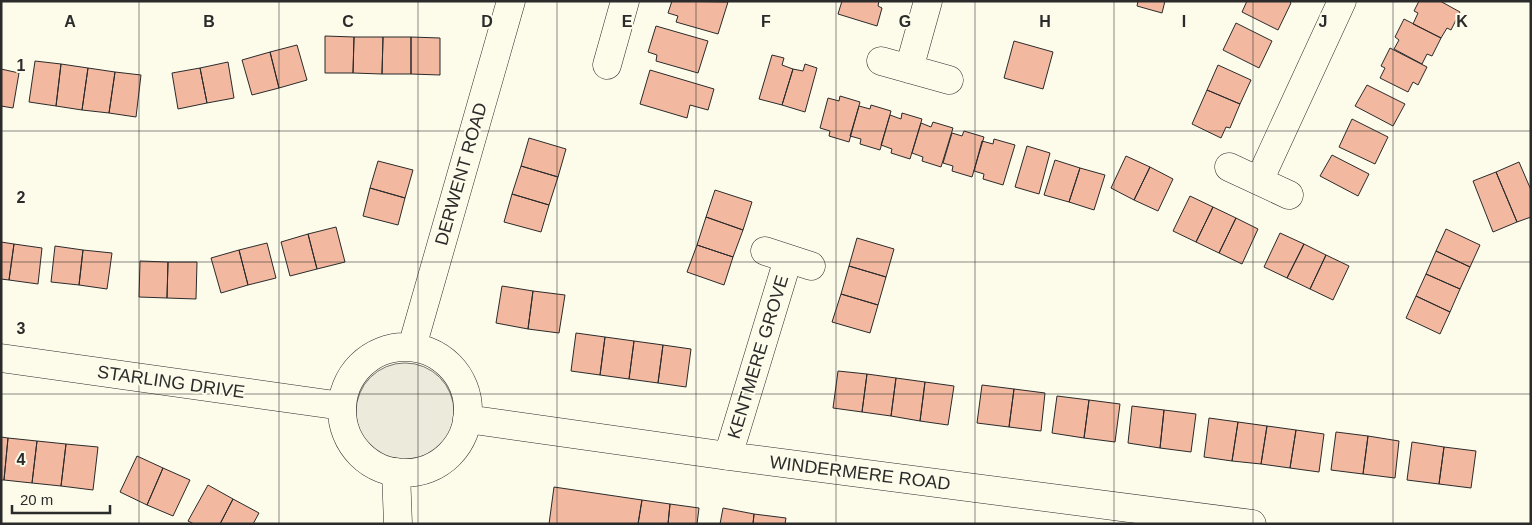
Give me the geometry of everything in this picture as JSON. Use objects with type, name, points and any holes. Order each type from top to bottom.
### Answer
[{"type":"street","name":"DERWENT ROAD","points":[[412,347],[511,1]]},
{"type":"street","points":[[607,65],[625,1]]},
{"type":"street","points":[[909,69],[928,1]]},
{"type":"street","points":[[1259,181],[1342,1]]},
{"type":"street","points":[[881,61],[949,80]]},
{"type":"street","points":[[1229,167],[1289,195]]},
{"type":"street","name":"KENTMERE GROVE","points":[[728,456],[788,259]]},
{"type":"street","points":[[412,347],[432,353],[443,360],[460,380],[467,399],[467,419],[461,438],[450,454],[434,466],[416,472],[396,472],[378,466],[362,456],[351,442],[343,424],[342,406],[346,386],[357,368],[372,356],[391,348],[412,347]]},
{"type":"street","name":"STARLING DRIVE","points":[[1,358],[342,406]]},
{"type":"street","name":"WINDERMERE ROAD","points":[[467,419],[728,456],[1065,512],[1252,524]]},
{"type":"street","points":[[396,472],[398,524]]},
{"type":"shaded area","points":[[405,363],[415,364],[432,371],[446,385],[453,402],[453,422],[446,439],[432,453],[415,460],[405,461],[395,460],[378,453],[364,439],[357,422],[356,412],[357,402],[364,385],[378,371],[395,364]]},
{"type":"building","points":[[672,1],[728,2],[718,34],[676,22],[678,16],[668,13]]},
{"type":"building","points":[[842,1],[879,1],[878,6],[882,8],[877,26],[838,14]]},
{"type":"building","points":[[1138,1],[1165,1],[1162,13],[1137,6]]},
{"type":"building","points":[[1247,1],[1289,1],[1291,3],[1278,30],[1242,12]]},
{"type":"building","points":[[1419,1],[1440,1],[1460,12],[1451,30],[1447,28],[1441,38],[1413,24],[1418,13],[1414,11]]},
{"type":"building","points":[[1404,19],[1441,38],[1432,56],[1427,54],[1422,64],[1394,49],[1399,40],[1395,37]]},
{"type":"building","points":[[1236,23],[1272,41],[1259,68],[1223,50]]},
{"type":"building","points":[[656,26],[708,41],[698,73],[656,61],[657,55],[648,52]]},
{"type":"building","points":[[325,36],[354,37],[353,73],[325,73]]},
{"type":"building","points":[[354,37],[383,37],[382,74],[353,73]]},
{"type":"building","points":[[383,37],[411,37],[411,74],[382,74]]},
{"type":"building","points":[[411,37],[440,38],[440,75],[411,74]]},
{"type":"building","points":[[1014,41],[1053,52],[1043,89],[1004,78]]},
{"type":"building","points":[[297,45],[307,80],[279,88],[270,52]]},
{"type":"building","points":[[1390,48],[1427,67],[1418,85],[1413,82],[1408,92],[1380,78],[1385,68],[1381,66]]},
{"type":"building","points":[[270,52],[279,88],[252,95],[242,60]]},
{"type":"building","points":[[772,55],[784,58],[782,65],[793,69],[782,105],[759,99]]},
{"type":"building","points":[[35,61],[61,64],[56,106],[29,102]]},
{"type":"building","points":[[228,62],[234,98],[207,103],[200,68]]},
{"type":"building","points":[[61,64],[88,68],[82,110],[56,106]]},
{"type":"building","points":[[805,64],[817,68],[805,112],[782,105],[793,69],[803,71]]},
{"type":"building","points":[[1218,65],[1251,80],[1240,104],[1207,90]]},
{"type":"building","points":[[88,68],[115,72],[109,113],[82,110]]},
{"type":"building","points":[[200,68],[207,103],[178,109],[172,73]]},
{"type":"building","points":[[1,69],[19,73],[13,108],[1,106]]},
{"type":"building","points":[[650,70],[714,89],[708,110],[690,105],[687,118],[640,104]]},
{"type":"building","points":[[115,72],[141,75],[136,117],[109,113]]},
{"type":"building","points":[[1367,85],[1405,104],[1393,126],[1355,106]]},
{"type":"building","points":[[1207,90],[1240,104],[1230,128],[1226,127],[1221,138],[1192,124]]},
{"type":"building","points":[[840,96],[860,102],[849,142],[829,136],[830,131],[820,128],[828,98],[839,101]]},
{"type":"building","points":[[871,105],[891,111],[880,150],[860,144],[861,139],[850,136],[859,106],[870,109]]},
{"type":"building","points":[[902,113],[922,119],[910,159],[891,153],[892,149],[881,145],[890,115],[901,119]]},
{"type":"building","points":[[1352,119],[1388,137],[1375,164],[1339,147]]},
{"type":"building","points":[[933,122],[953,128],[941,167],[922,161],[923,157],[912,153],[921,123],[931,127]]},
{"type":"building","points":[[964,131],[984,137],[972,177],[952,171],[953,166],[943,163],[952,133],[962,136]]},
{"type":"building","points":[[529,138],[566,149],[558,177],[521,166]]},
{"type":"building","points":[[994,139],[1015,145],[1003,185],[983,179],[984,174],[974,171],[982,141],[993,144]]},
{"type":"building","points":[[1027,146],[1050,153],[1039,194],[1015,187]]},
{"type":"building","points":[[1332,155],[1369,174],[1358,196],[1320,176]]},
{"type":"building","points":[[1126,156],[1150,167],[1134,200],[1111,188]]},
{"type":"building","points":[[1055,160],[1080,168],[1069,202],[1044,195]]},
{"type":"building","points":[[378,161],[413,170],[405,198],[370,188]]},
{"type":"building","points":[[1519,162],[1531,190],[1531,217],[1517,222],[1496,172]]},
{"type":"building","points":[[521,166],[558,177],[549,205],[512,194]]},
{"type":"building","points":[[1150,167],[1173,179],[1158,211],[1134,200]]},
{"type":"building","points":[[1080,168],[1105,175],[1094,210],[1069,202]]},
{"type":"building","points":[[1496,172],[1517,222],[1493,232],[1473,181]]},
{"type":"building","points":[[370,188],[405,198],[398,225],[363,216]]},
{"type":"building","points":[[715,190],[752,202],[743,230],[706,217]]},
{"type":"building","points":[[512,194],[549,205],[541,232],[504,222]]},
{"type":"building","points":[[1190,196],[1213,207],[1196,242],[1173,231]]},
{"type":"building","points":[[1213,207],[1236,218],[1219,253],[1196,242]]},
{"type":"building","points":[[706,217],[743,230],[733,257],[697,245]]},
{"type":"building","points":[[1236,218],[1258,229],[1242,264],[1219,253]]},
{"type":"building","points":[[336,227],[345,262],[317,269],[308,234]]},
{"type":"building","points":[[1446,229],[1480,245],[1470,267],[1436,251]]},
{"type":"building","points":[[1280,233],[1304,244],[1287,278],[1264,267]]},
{"type":"building","points":[[308,234],[317,269],[290,276],[281,242]]},
{"type":"building","points":[[857,238],[894,249],[886,277],[849,266]]},
{"type":"building","points":[[1,242],[14,244],[9,280],[1,279]]},
{"type":"building","points":[[267,243],[276,278],[248,285],[239,250]]},
{"type":"building","points":[[14,244],[42,248],[38,284],[9,280]]},
{"type":"building","points":[[1304,244],[1326,255],[1310,289],[1287,278]]},
{"type":"building","points":[[697,245],[733,257],[724,285],[687,272]]},
{"type":"building","points":[[55,246],[83,250],[79,285],[51,282]]},
{"type":"building","points":[[83,250],[112,253],[107,289],[79,285]]},
{"type":"building","points":[[239,250],[248,285],[221,293],[211,258]]},
{"type":"building","points":[[1436,251],[1470,267],[1460,289],[1426,274]]},
{"type":"building","points":[[1326,255],[1349,266],[1333,300],[1310,289]]},
{"type":"building","points":[[140,261],[168,262],[167,298],[139,297]]},
{"type":"building","points":[[168,262],[197,262],[196,299],[167,298]]},
{"type":"building","points":[[849,266],[886,277],[878,305],[841,294]]},
{"type":"building","points":[[1426,274],[1460,289],[1450,312],[1416,296]]},
{"type":"building","points":[[502,286],[533,291],[528,329],[496,323]]},
{"type":"building","points":[[533,291],[565,295],[559,333],[528,329]]},
{"type":"building","points":[[841,294],[878,305],[870,333],[832,322]]},
{"type":"building","points":[[1416,296],[1450,312],[1440,334],[1406,318]]},
{"type":"building","points":[[576,333],[605,337],[600,375],[571,371]]},
{"type":"building","points":[[605,337],[634,341],[629,379],[600,375]]},
{"type":"building","points":[[634,341],[663,345],[658,383],[629,379]]},
{"type":"building","points":[[663,345],[691,349],[686,387],[658,383]]},
{"type":"building","points":[[838,371],[867,374],[862,412],[833,408]]},
{"type":"building","points":[[867,374],[896,378],[891,416],[862,412]]},
{"type":"building","points":[[896,378],[925,382],[920,421],[891,416]]},
{"type":"building","points":[[925,382],[954,386],[948,425],[920,421]]},
{"type":"building","points":[[982,385],[1014,389],[1009,427],[977,423]]},
{"type":"building","points":[[1014,389],[1045,393],[1041,431],[1009,427]]},
{"type":"building","points":[[1057,396],[1089,400],[1084,438],[1052,433]]},
{"type":"building","points":[[1089,400],[1120,404],[1115,442],[1084,438]]},
{"type":"building","points":[[1132,406],[1164,410],[1160,448],[1128,443]]},
{"type":"building","points":[[1164,410],[1196,414],[1191,452],[1160,448]]},
{"type":"building","points":[[1209,418],[1238,422],[1232,461],[1204,457]]},
{"type":"building","points":[[1238,422],[1267,426],[1261,464],[1232,461]]},
{"type":"building","points":[[1267,426],[1296,430],[1290,468],[1261,464]]},
{"type":"building","points":[[1296,430],[1324,434],[1319,472],[1290,468]]},
{"type":"building","points":[[1336,432],[1368,436],[1363,474],[1331,470]]},
{"type":"building","points":[[1368,436],[1399,441],[1395,478],[1363,474]]},
{"type":"building","points":[[1,437],[8,438],[4,480],[1,480]]},
{"type":"building","points":[[8,438],[37,441],[32,483],[4,480]]},
{"type":"building","points":[[37,441],[66,444],[61,486],[32,483]]},
{"type":"building","points":[[1412,442],[1444,447],[1439,484],[1407,480]]},
{"type":"building","points":[[66,444],[98,447],[93,490],[61,486]]},
{"type":"building","points":[[1444,447],[1476,451],[1471,488],[1439,484]]},
{"type":"building","points":[[137,456],[163,468],[147,505],[120,492]]},
{"type":"building","points":[[163,468],[190,480],[173,516],[147,505]]},
{"type":"building","points":[[208,485],[233,499],[220,524],[194,524],[188,521]]},
{"type":"building","points":[[554,487],[642,500],[638,524],[549,524]]},
{"type":"building","points":[[233,499],[259,513],[253,524],[220,524]]},
{"type":"building","points":[[642,500],[670,504],[668,524],[638,524]]},
{"type":"building","points":[[670,504],[699,508],[697,524],[668,524]]},
{"type":"building","points":[[723,508],[754,514],[753,524],[720,524]]},
{"type":"building","points":[[754,514],[786,518],[785,524],[753,524]]}]
